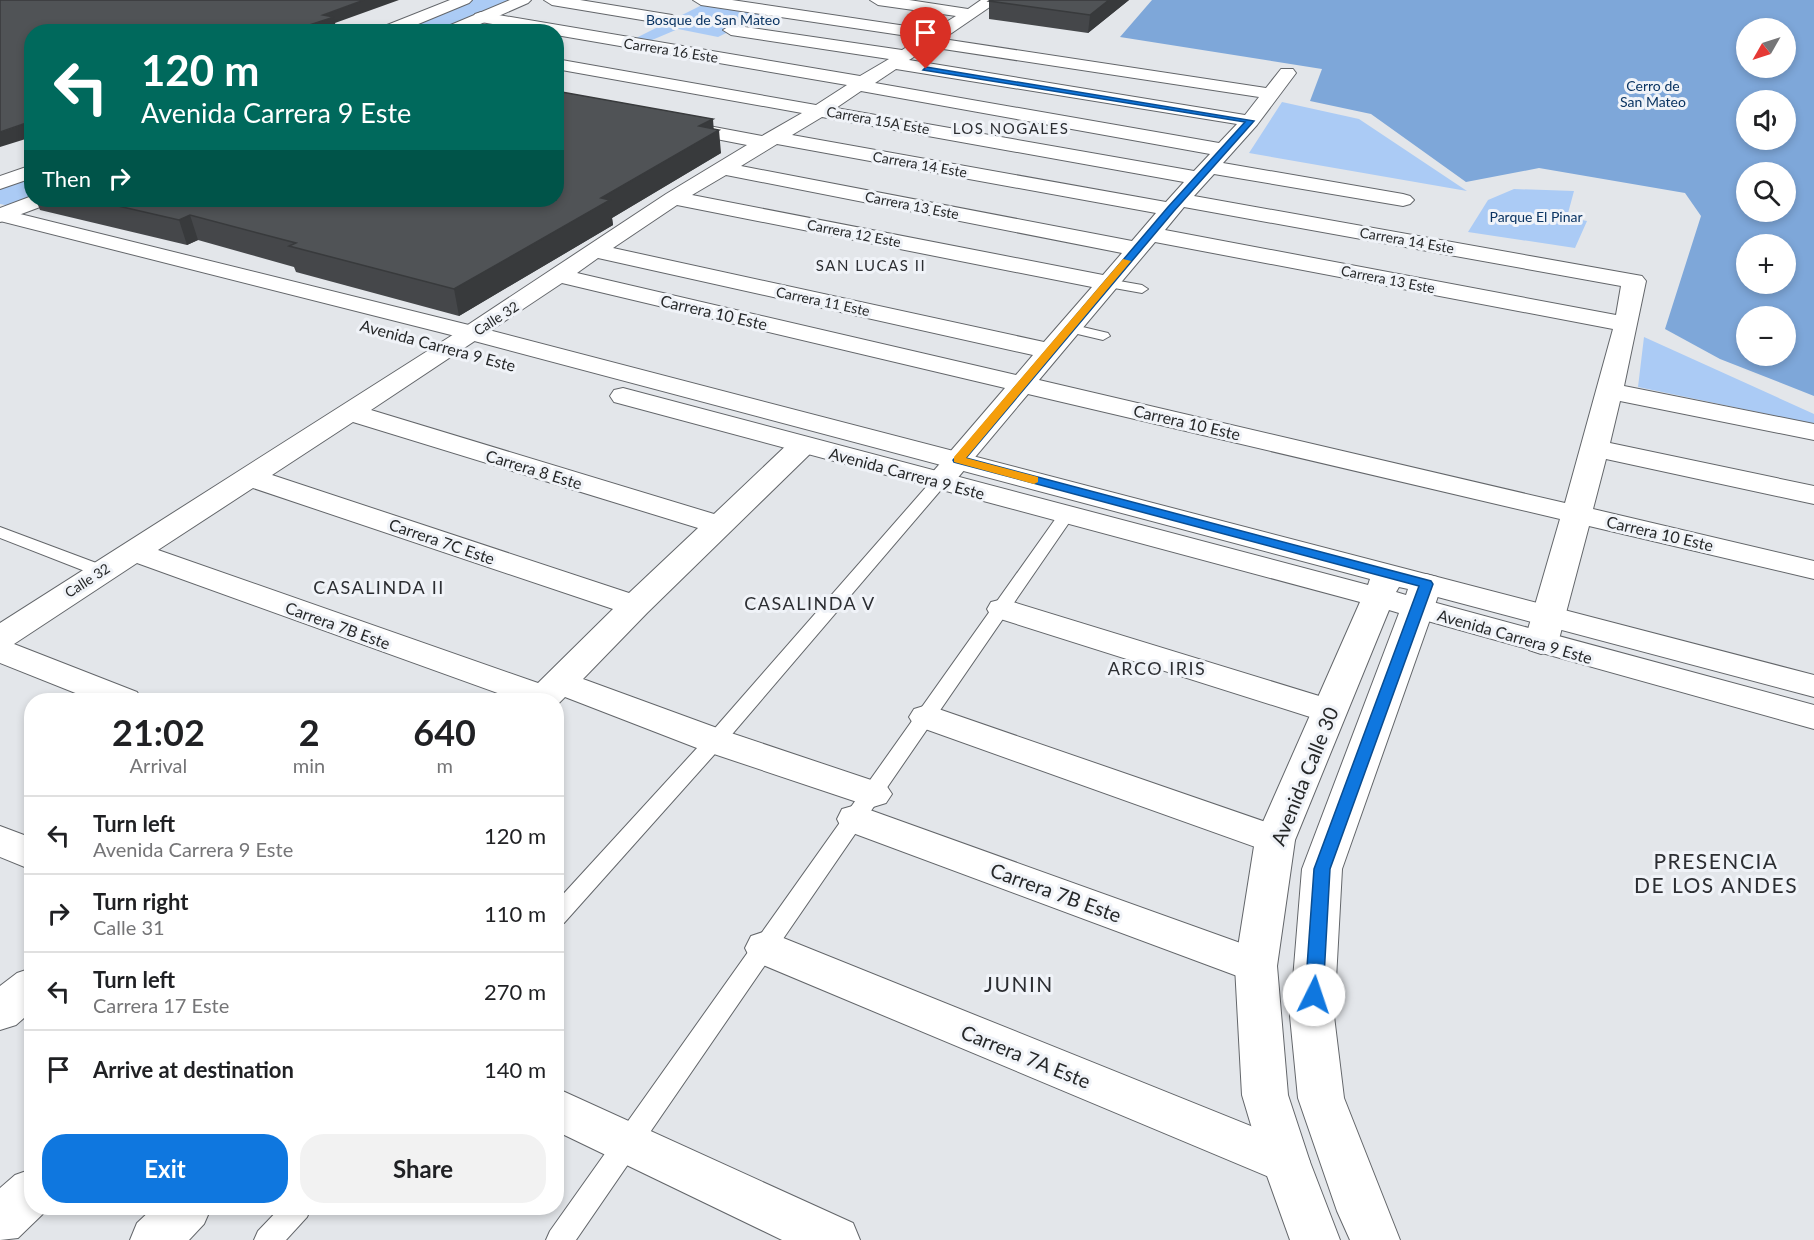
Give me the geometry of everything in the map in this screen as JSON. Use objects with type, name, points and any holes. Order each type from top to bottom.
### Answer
[{"type":"street","points":[[403,24],[464,0]]},
{"type":"street","points":[[466,24],[523,0]]},
{"type":"street","points":[[552,0],[672,20]]},
{"type":"street","points":[[701,0],[1272,94]]},
{"type":"street","points":[[878,0],[972,14]]},
{"type":"street","name":"Calle 32","points":[[0,638],[560,276],[673,198],[771,141],[992,0]]},
{"type":"street","name":"Carrera 16 Este","points":[[481,18],[515,24]]},
{"type":"street","points":[[731,30],[1251,121]]},
{"type":"street","name":"Carrera 16 Este","points":[[564,32],[859,84],[1211,165]]},
{"type":"street","name":"Carrera 15A Este","points":[[564,65],[820,110],[1211,165]]},
{"type":"street","points":[[940,481],[1176,204],[1251,121],[1287,73]]},
{"type":"street","name":"Carrera 14 Este","points":[[661,123],[1176,204],[1634,280],[1626,324]]},
{"type":"street","points":[[1211,165],[1403,200]]},
{"type":"street","name":"Carrera 13 Este","points":[[723,168],[1626,324]]},
{"type":"street","points":[[0,183],[24,174]]},
{"type":"street","name":"Carrera 12 Este","points":[[673,198],[1108,283]]},
{"type":"street","points":[[0,218],[24,207]]},
{"type":"street","name":"Avenida Carrera 9 Este","points":[[0,218],[472,333],[958,460],[1384,587]]},
{"type":"street","name":"Avenida Carrera 9 Este","points":[[0,218],[449,348],[803,445],[1067,514],[1422,596],[1544,630],[1814,717]]},
{"type":"street","name":"Carrera 11 Este","points":[[596,251],[1050,351]]},
{"type":"street","name":"Carrera 10 Este","points":[[560,276],[1814,570]]},
{"type":"street","points":[[1544,630],[1595,448],[1626,324]]},
{"type":"street","points":[[1608,391],[1814,432]]},
{"type":"street","name":"Carrera 8 Este","points":[[348,412],[719,525]]},
{"type":"street","points":[[548,693],[803,445]]},
{"type":"street","points":[[1595,448],[1814,495]]},
{"type":"street","name":"Carrera 7C Este","points":[[249,477],[635,606]]},
{"type":"street","name":"Carrera 7B Este","points":[[132,551],[548,693]]},
{"type":"street","name":"Avenida Calle 30","points":[[1315,1240],[1286,1162],[1265,1095],[1256,966],[1275,840],[1384,587]]},
{"type":"street","points":[[1376,1240],[1362,1211],[1321,1098],[1312,1016],[1322,869],[1422,596]]},
{"type":"street","points":[[1003,609],[1329,711]]},
{"type":"street","name":"Avenida Carrera 9 Este","points":[[1544,630],[1814,686]]},
{"type":"street","points":[[0,651],[107,693]]},
{"type":"street","name":"Carrera 7B Este","points":[[564,698],[715,741],[864,807],[1256,966]]},
{"type":"street","points":[[927,717],[1275,840]]},
{"type":"street","points":[[0,840],[24,851]]},
{"type":"street","name":"Carrera 7A Este","points":[[766,948],[1286,1162]]},
{"type":"street","points":[[0,1012],[24,992]]},
{"type":"street","points":[[564,1112],[835,1240]]},
{"type":"street","points":[[0,1221],[24,1198]]},
{"type":"street","points":[[155,1240],[179,1215]]},
{"type":"lane","name":"Carrera 12 Este","points":[[1108,283],[1142,289]]},
{"type":"lane","points":[[1070,328],[1103,336]]},
{"type":"lane","points":[[564,908],[715,741],[940,481]]},
{"type":"lane","points":[[560,1240],[1003,609],[1067,514]]},
{"type":"lane","points":[[0,532],[101,571]]},
{"type":"lane","points":[[268,1240],[291,1215]]},
{"type":"green space","points":[[472,0],[512,0],[453,24],[413,24]]},
{"type":"green space","name":"Cerro de San Mateo","points":[[1152,0],[1814,0],[1814,396],[1738,366],[1796,366],[1796,306],[1736,306],[1736,365],[1665,329],[1701,216],[1685,193],[1539,168],[1466,182],[1371,114],[1310,101],[1322,69],[1120,37]]},
{"type":"green space","name":"Bosque de San Mateo","points":[[708,2],[769,12],[718,37],[678,29],[645,43],[632,40]]},
{"type":"green space","name":"Parque El Pinar","points":[[1282,102],[1359,119],[1467,191],[1249,153]]},
{"type":"green space","points":[[24,179],[24,201],[10,206],[0,204],[0,188]]},
{"type":"green space","name":"Parque El Pinar","points":[[1514,189],[1574,191],[1567,217],[1587,221],[1575,248],[1468,232],[1488,200]]},
{"type":"green space","points":[[1644,337],[1814,414],[1814,424],[1638,387]]},
{"type":"building","points":[[0,0],[364,0],[323,15],[334,17],[313,24],[24,24],[24,124],[0,132]]},
{"type":"building","points":[[1109,0],[1090,15],[989,1]]},
{"type":"building","points":[[564,92],[713,119],[699,126],[719,130],[601,198],[610,200],[454,289],[289,246],[296,243],[190,215],[179,220],[122,207],[564,207]]},
{"type":"slow traffic","points":[[1034,480],[958,460],[1126,261]]},
{"type":"district","name":"LOS NOGALES","points":[[1011,128]]},
{"type":"district","name":"SAN LUCAS II","points":[[871,265]]},
{"type":"district","name":"CASALINDA II","points":[[379,587]]},
{"type":"district","name":"CASALINDA V","points":[[810,603]]},
{"type":"district","name":"ARCO IRIS","points":[[1157,668]]},
{"type":"district","name":"PRESENCIA DE LOS ANDES","points":[[1716,872]]},
{"type":"district","name":"JUNIN","points":[[1019,983]]},
{"type":"route","points":[[926,69],[1251,121],[1171,209],[958,460],[1426,584],[1322,869],[1314,995]]}]
